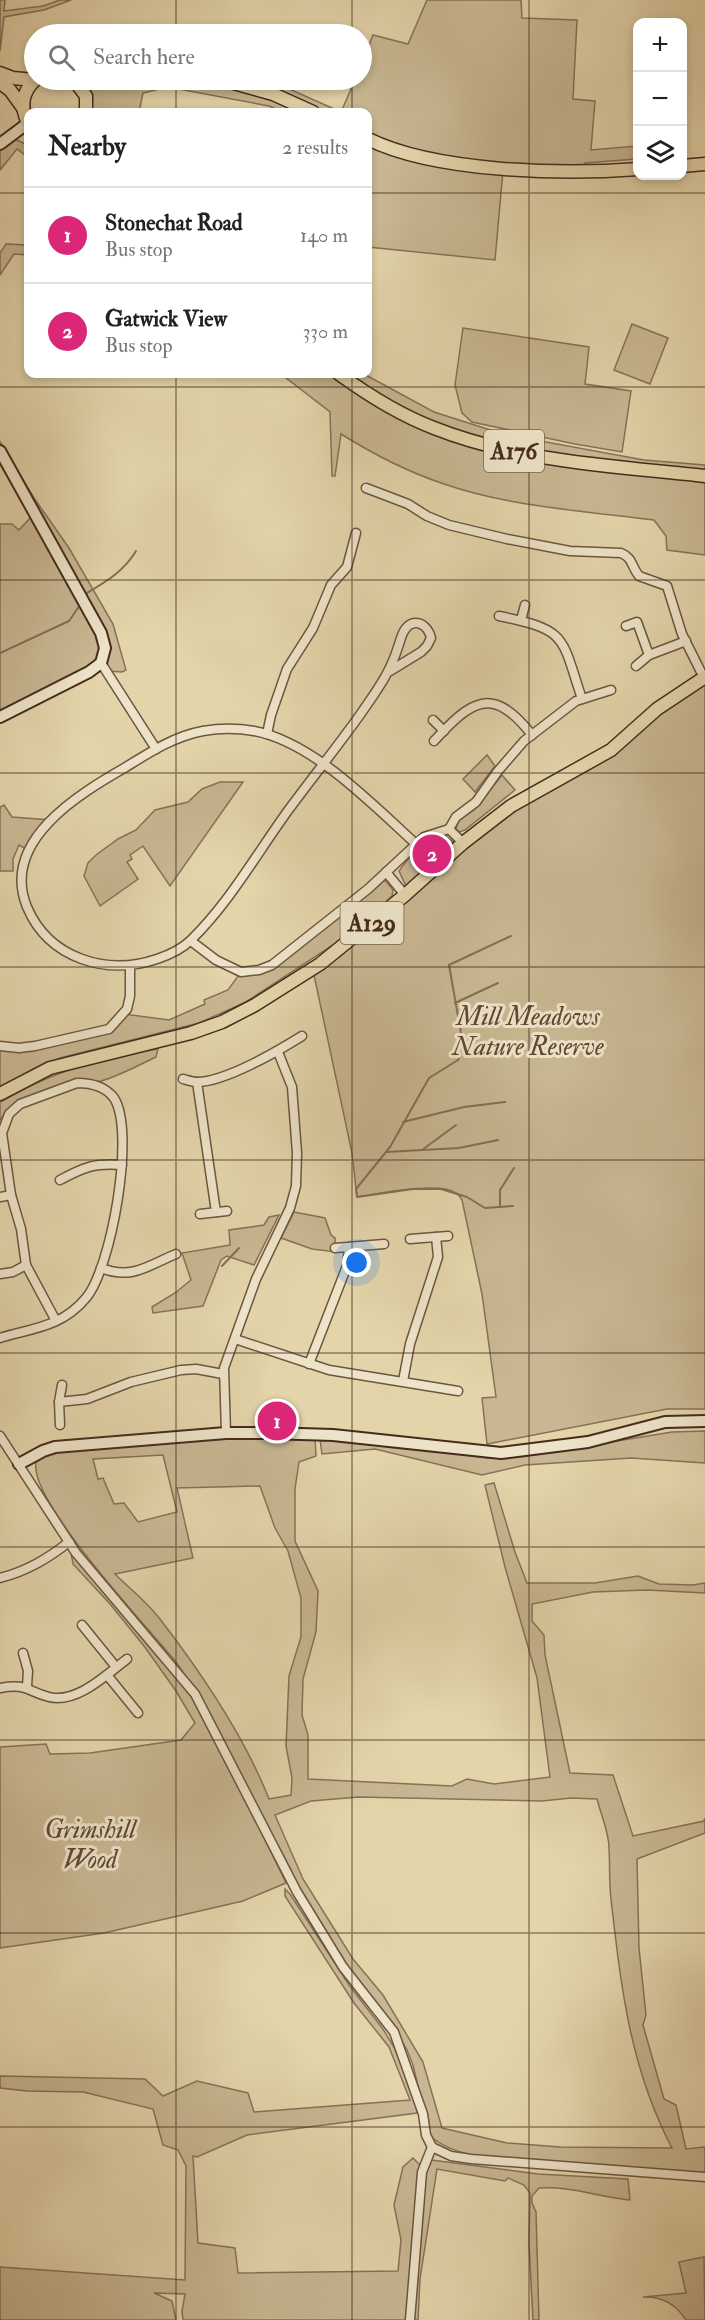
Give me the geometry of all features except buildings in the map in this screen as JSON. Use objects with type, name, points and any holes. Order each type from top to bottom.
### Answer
[{"type":"main road","points":[[0,73],[24,79]]},
{"type":"main road","points":[[0,83],[10,90],[24,111]]},
{"type":"main road","points":[[23,108],[27,90]]},
{"type":"main road","points":[[82,90],[86,96]]},
{"type":"main road","points":[[86,108],[89,90]]},
{"type":"main road","points":[[259,90],[304,108]]},
{"type":"main road","points":[[372,141],[412,154],[500,168],[585,172],[633,169]]},
{"type":"main road","points":[[687,166],[705,164]]},
{"type":"main road","name":"A176","points":[[345,378],[399,411],[433,428],[471,440],[519,453],[705,476]]},
{"type":"main road","name":"A129","points":[[0,1095],[50,1068],[191,1033],[222,1022],[255,1005],[320,964],[405,896],[463,843],[511,806],[611,750],[657,709],[705,678]]},
{"type":"street","points":[[0,144],[24,126]]},
{"type":"street","points":[[0,452],[101,633],[105,648],[101,663],[89,672],[0,717]]},
{"type":"street","points":[[366,488],[408,504],[448,525],[570,551],[621,553],[627,556],[639,576],[667,586],[686,641],[705,678]]},
{"type":"street","points":[[267,734],[287,669],[314,628],[331,585],[347,567],[356,532]]},
{"type":"street","points":[[521,621],[525,605]]},
{"type":"street","points":[[499,616],[550,630],[561,641],[582,699]]},
{"type":"street","points":[[626,626],[637,622],[649,655]]},
{"type":"street","points":[[390,671],[428,646],[431,638],[427,626],[410,624],[405,630],[390,671],[323,764],[232,891],[191,941],[173,953],[130,966],[89,963],[70,954],[42,930],[27,906],[22,888],[25,858],[31,844],[67,805],[156,749],[202,731],[230,728],[267,734],[302,750],[323,764],[382,812],[416,844]]},
{"type":"street","points":[[636,666],[649,655],[686,641]]},
{"type":"street","points":[[101,663],[156,749]]},
{"type":"street","points":[[463,843],[451,831],[451,823],[476,802],[498,771],[532,735],[565,709],[582,699],[610,690]]},
{"type":"street","points":[[434,741],[459,714],[468,708],[488,703],[514,713],[532,735]]},
{"type":"street","points":[[433,720],[444,731]]},
{"type":"street","points":[[191,941],[200,950],[231,969],[241,972],[259,970],[272,965],[386,872],[424,837],[451,831]]},
{"type":"street","points":[[386,872],[405,896]]},
{"type":"street","points":[[0,1046],[19,1048],[35,1046],[109,1029],[127,1009],[130,996],[130,966]]},
{"type":"street","points":[[183,1079],[197,1082],[226,1075],[278,1052],[302,1036]]},
{"type":"street","points":[[226,1433],[223,1374],[256,1279],[290,1208],[296,1186],[297,1153],[291,1087],[278,1052]]},
{"type":"street","points":[[197,1082],[216,1212]]},
{"type":"street","points":[[0,1338],[35,1330],[56,1322],[88,1296],[101,1268],[116,1208],[122,1165],[120,1120],[114,1100],[105,1089],[96,1085],[77,1083],[20,1104],[9,1114],[2,1133],[11,1195],[21,1229],[26,1266],[56,1322]]},
{"type":"street","points":[[60,1180],[86,1166],[122,1165]]},
{"type":"street","points":[[0,1197],[11,1195]]},
{"type":"street","points":[[200,1214],[227,1211]]},
{"type":"street","points":[[410,1239],[448,1236]]},
{"type":"street","points":[[403,1381],[410,1344],[438,1257],[436,1237]]},
{"type":"street","points":[[335,1248],[384,1244]]},
{"type":"street","points":[[309,1364],[345,1272],[349,1248]]},
{"type":"street","points":[[101,1268],[117,1274],[131,1274],[176,1254]]},
{"type":"street","points":[[0,1274],[13,1272],[26,1266]]},
{"type":"street","points":[[235,1339],[340,1372],[458,1391]]},
{"type":"street","points":[[59,1402],[87,1399],[131,1382],[181,1370],[196,1369],[223,1374]]},
{"type":"street","points":[[60,1425],[59,1402],[62,1385]]},
{"type":"street","points":[[20,1464],[55,1447],[226,1433],[333,1435],[501,1453],[588,1442],[665,1422],[705,1421]]},
{"type":"street","points":[[0,1436],[69,1542],[195,1694],[297,1892],[343,1967],[394,2032],[423,2114],[426,2135],[432,2147],[451,2156],[471,2159],[705,2177]]},
{"type":"street","points":[[0,1578],[38,1564],[69,1542]]},
{"type":"street","points":[[81,1625],[116,1667]]},
{"type":"street","points":[[24,1653],[28,1671],[27,1686]]},
{"type":"street","points":[[0,1688],[16,1685],[27,1686],[38,1694],[53,1698],[66,1696],[92,1685],[127,1659]]},
{"type":"street","points":[[107,1674],[138,1713]]},
{"type":"street","points":[[410,2320],[422,2172],[432,2147]]},
{"type":"green space","points":[[0,0],[5,0],[4,11],[71,0],[44,10],[4,17],[0,51]]},
{"type":"green space","points":[[427,0],[521,0],[522,18],[577,20],[573,99],[595,101],[591,150],[633,146],[633,159],[585,163],[585,172],[503,171],[495,260],[372,247],[372,108],[343,108],[351,90],[372,90],[373,35],[408,44]]},
{"type":"green space","points":[[89,90],[156,90],[143,93],[140,108],[86,108]]},
{"type":"green space","points":[[184,90],[242,90],[265,95],[297,108],[269,106]]},
{"type":"green space","points":[[251,90],[292,90],[332,108],[303,108]]},
{"type":"green space","points":[[10,137],[24,143],[24,154],[17,149],[0,170],[0,144]]},
{"type":"green space","points":[[6,244],[24,245],[24,255],[14,254],[0,275],[0,253]]},
{"type":"green space","points":[[632,324],[668,338],[650,384],[614,370]]},
{"type":"green space","points":[[463,328],[589,347],[585,384],[631,391],[622,452],[472,422],[462,413],[455,385]]},
{"type":"green space","points":[[286,378],[346,378],[407,415],[471,440],[705,477],[705,555],[667,550],[666,536],[654,520],[521,503],[469,492],[404,468],[341,434],[335,476],[332,476],[330,412]]},
{"type":"green space","points":[[352,378],[371,378],[434,412],[503,434],[644,460],[705,465],[705,474],[517,451],[430,424]]},
{"type":"green space","points":[[0,442],[34,498],[69,548],[113,624],[126,670],[108,671],[101,663],[0,717],[0,524],[12,524],[19,530],[31,517],[0,451]]},
{"type":"green space","name":"Mill Meadows Nature Reserve","points":[[705,682],[705,1409],[667,1409],[487,1444],[482,1398],[496,1397],[482,1294],[462,1200],[456,1193],[437,1188],[408,1189],[357,1197],[352,1153],[314,975],[389,917],[471,844],[529,798],[611,755],[672,698]]},
{"type":"green space","points":[[487,755],[495,766],[475,792],[463,779]]},
{"type":"green space","points":[[502,775],[515,790],[465,830],[459,832],[456,829],[459,820],[474,810]]},
{"type":"green space","points":[[220,782],[243,782],[170,886],[143,846],[130,855],[132,859],[127,862],[138,879],[100,906],[84,876],[88,863],[118,839],[136,830],[155,810],[188,802],[202,789]]},
{"type":"green space","points":[[4,805],[12,817],[51,820],[28,850],[19,845],[13,859],[13,871],[0,871],[0,807]]},
{"type":"green space","points":[[446,836],[453,842],[406,886],[399,871],[409,858],[430,840]]},
{"type":"green space","points":[[380,880],[386,881],[393,890],[392,896],[386,902],[333,945],[246,1002],[199,1023],[60,1058],[0,1087],[0,1046],[7,1047],[109,1029],[124,1014],[169,1020],[205,1004],[204,1000],[228,990],[241,972],[266,969]]},
{"type":"green space","points":[[158,1049],[156,1057],[108,1079],[72,1081],[37,1093],[15,1106],[0,1120],[0,1102],[37,1083],[96,1062]]},
{"type":"green space","points":[[294,1212],[325,1218],[331,1235],[335,1238],[336,1252],[312,1249],[281,1238]]},
{"type":"green space","points":[[279,1215],[254,1265],[227,1256],[221,1260],[203,1306],[153,1313],[152,1307],[191,1280],[182,1253],[230,1245],[229,1230],[264,1225],[269,1217]]},
{"type":"green space","points":[[705,1431],[705,1463],[631,1458],[525,1465],[482,1475],[375,1449],[322,1454],[320,1439],[362,1440],[488,1458],[519,1457],[672,1432]]},
{"type":"green space","name":"Grimshill Wood","points":[[224,1437],[315,1438],[316,1456],[299,1462],[295,1489],[295,1541],[318,1591],[316,1632],[303,1679],[302,1715],[308,1735],[308,1779],[452,1786],[467,1779],[494,1784],[550,1777],[537,1678],[505,1567],[485,1485],[494,1483],[527,1583],[595,1583],[638,1576],[659,1584],[705,1583],[705,1593],[647,1590],[593,1592],[532,1604],[532,1621],[544,1635],[545,1655],[570,1773],[613,1775],[633,1836],[704,1821],[705,1818],[705,1833],[637,1859],[639,1948],[646,2015],[643,2025],[664,2099],[676,2105],[686,2149],[705,2147],[705,2173],[506,2161],[463,2153],[444,2146],[430,2136],[413,2065],[407,2050],[344,1962],[246,1800],[286,1883],[243,1901],[104,1933],[0,1948],[0,1747],[46,1744],[50,1754],[90,1753],[181,1740],[195,1723],[176,1691],[144,1646],[73,1564],[69,1542],[196,1693],[176,1662],[91,1562],[67,1530],[48,1501],[37,1476],[37,1459],[58,1449],[151,1445]],"holes":[[[163,1455],[177,1512],[138,1522],[124,1503],[114,1504],[103,1478],[98,1479],[93,1459]],[[260,1486],[275,1528],[288,1551],[301,1598],[301,1637],[289,1676],[286,1746],[292,1778],[291,1795],[269,1799],[235,1729],[191,1660],[155,1613],[115,1574],[193,1558],[177,1488]],[[359,1797],[542,1801],[571,1798],[597,1799],[609,1842],[611,1899],[630,2026],[646,2088],[672,2148],[560,2147],[507,2143],[442,2128],[423,2062],[383,1995],[353,1959],[303,1879],[275,1815],[311,1801]]]},
{"type":"green space","points":[[285,1889],[349,1985],[394,2047],[415,2098],[417,2113],[247,2135],[197,2157],[193,2156],[198,2243],[235,2248],[238,2273],[398,2271],[401,2240],[394,2205],[403,2167],[413,2158],[423,2168],[410,2320],[183,2320],[185,2294],[154,2293],[172,2301],[176,2320],[0,2320],[0,2267],[185,2280],[186,2166],[178,2150],[163,2145],[153,2109],[83,2092],[0,2088],[0,2076],[145,2079],[163,2096],[197,2081],[248,2093],[254,2112],[410,2100],[389,2047],[354,2003],[285,1896]]},
{"type":"green space","points":[[431,2160],[538,2174],[628,2179],[630,2200],[551,2188],[539,2188],[532,2196],[536,2212],[539,2320],[533,2320],[529,2244],[530,2193],[524,2185],[508,2178],[505,2181],[437,2169],[420,2279],[418,2320],[411,2320],[424,2176]]},
{"type":"green space","points":[[704,2257],[705,2320],[686,2320],[668,2302],[643,2297],[686,2293],[679,2262]]},
{"type":"waterway","points":[[85,597],[87,593],[120,570],[136,551]]},
{"type":"waterway","points":[[0,653],[69,621],[80,605]]},
{"type":"waterway","points":[[511,936],[449,965],[464,1050],[458,1060],[429,1078],[390,1147],[356,1189],[357,1197],[413,1189],[441,1189],[467,1197],[485,1208],[513,1206]]},
{"type":"waterway","points":[[455,1003],[498,983]]},
{"type":"waterway","points":[[403,1122],[464,1107],[505,1102]]},
{"type":"waterway","points":[[422,1150],[456,1125]]},
{"type":"waterway","points":[[386,1152],[459,1148],[498,1140]]},
{"type":"waterway","points":[[500,1207],[500,1190],[514,1168]]},
{"type":"waterway","points":[[222,1266],[239,1248]]},
{"type":"place","name":"Gatwick View","points":[[432,854]]},
{"type":"place","name":"Stonechat Road","points":[[277,1421]]}]
